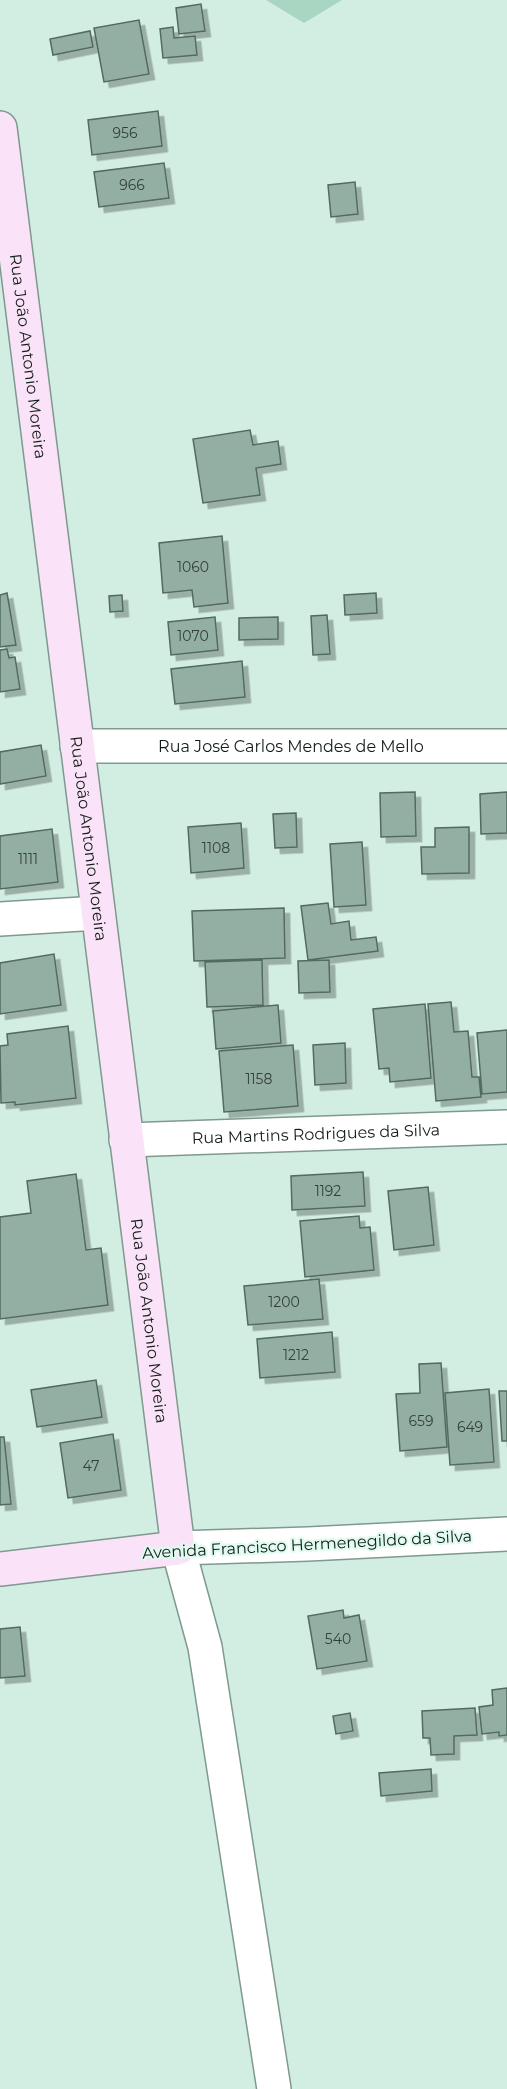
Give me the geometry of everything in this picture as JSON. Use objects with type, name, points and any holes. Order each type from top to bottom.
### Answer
[{"type":"main road","name":"Rua João Antonio Moreira","points":[[0,128],[178,1548]]},
{"type":"main road","name":"Avenida Francisco Hermenegildo da Silva","points":[[0,1569],[178,1548]]},
{"type":"street","name":"Rua José Carlos Mendes de Mello","points":[[77,746],[507,746]]},
{"type":"street","points":[[0,919],[98,913]]},
{"type":"street","name":"Rua Martins Rodrigues da Silva","points":[[126,1140],[507,1127]]},
{"type":"street","name":"Avenida Francisco Hermenegildo da Silva","points":[[178,1548],[507,1534]]},
{"type":"street","points":[[178,1548],[205,1647],[274,2089]]},
{"type":"green space","points":[[266,0],[342,0],[304,23]]},
{"type":"building","points":[[201,4],[205,31],[179,34],[176,8]]},
{"type":"building","points":[[139,20],[149,74],[104,82],[94,28]]},
{"type":"building","points":[[173,27],[174,38],[195,36],[197,55],[163,58],[160,29]]},
{"type":"building","points":[[90,31],[93,47],[53,55],[50,39]]},
{"type":"building","points":[[158,111],[162,146],[92,155],[88,120]]},
{"type":"building","points":[[164,163],[169,198],[99,207],[94,172]]},
{"type":"building","points":[[355,182],[358,214],[331,217],[328,185]]},
{"type":"building","points":[[250,430],[253,445],[278,441],[281,464],[256,468],[260,495],[203,503],[193,439]]},
{"type":"building","points":[[222,536],[228,603],[194,607],[192,590],[163,593],[159,543]]},
{"type":"building","points":[[7,593],[16,645],[0,647],[0,595]]},
{"type":"building","points":[[376,593],[377,613],[345,615],[344,595]]},
{"type":"building","points":[[122,595],[123,611],[110,612],[109,596]]},
{"type":"building","points":[[327,615],[330,654],[313,655],[311,616]]},
{"type":"building","points":[[215,617],[218,650],[171,655],[168,622]]},
{"type":"building","points":[[278,617],[278,639],[239,640],[239,618]]},
{"type":"building","points":[[7,649],[9,658],[15,657],[20,689],[0,692],[0,650]]},
{"type":"building","points":[[242,661],[245,697],[175,704],[171,669]]},
{"type":"building","points":[[41,745],[46,776],[0,784],[0,752]]},
{"type":"building","points":[[415,792],[416,836],[381,837],[380,793]]},
{"type":"building","points":[[507,792],[507,833],[481,834],[480,794]]},
{"type":"building","points":[[296,813],[297,847],[275,848],[273,814]]},
{"type":"building","points":[[241,823],[244,868],[191,873],[188,827]]},
{"type":"building","points":[[469,827],[469,873],[422,874],[421,847],[435,847],[435,828]]},
{"type":"building","points":[[52,829],[58,882],[0,889],[0,836]]},
{"type":"building","points":[[362,842],[366,905],[334,907],[330,844]]},
{"type":"building","points":[[328,903],[331,924],[349,921],[351,940],[376,937],[378,951],[308,960],[301,906]]},
{"type":"building","points":[[284,908],[285,958],[194,961],[192,911]]},
{"type":"building","points":[[54,954],[61,1005],[0,1014],[0,963]]},
{"type":"building","points":[[262,960],[263,1005],[207,1007],[205,962]]},
{"type":"building","points":[[329,960],[330,992],[299,993],[298,961]]},
{"type":"building","points":[[451,1002],[454,1032],[468,1031],[472,1077],[479,1077],[481,1097],[436,1101],[428,1004]]},
{"type":"building","points":[[425,1004],[431,1078],[390,1082],[389,1068],[379,1069],[373,1009]]},
{"type":"building","points":[[278,1005],[281,1043],[216,1049],[213,1011]]},
{"type":"building","points":[[68,1026],[76,1098],[15,1105],[15,1102],[1,1103],[0,1046],[8,1045],[7,1034]]},
{"type":"building","points":[[507,1030],[507,1092],[482,1094],[477,1033]]},
{"type":"building","points":[[345,1043],[346,1083],[315,1085],[313,1045]]},
{"type":"building","points":[[293,1045],[298,1106],[224,1112],[219,1051]]},
{"type":"building","points":[[363,1172],[365,1206],[292,1210],[291,1176]]},
{"type":"building","points":[[76,1174],[86,1250],[101,1248],[108,1305],[0,1319],[0,1217],[31,1213],[27,1181]]},
{"type":"building","points":[[428,1187],[434,1245],[394,1250],[388,1191]]},
{"type":"building","points":[[359,1216],[360,1228],[370,1227],[374,1270],[305,1277],[300,1221]]},
{"type":"building","points":[[319,1279],[323,1319],[248,1325],[244,1286]]},
{"type":"building","points":[[332,1332],[335,1372],[260,1378],[257,1339]]},
{"type":"building","points":[[441,1363],[447,1447],[400,1451],[396,1394],[420,1393],[419,1364]]},
{"type":"building","points":[[96,1380],[102,1417],[37,1427],[31,1390]]},
{"type":"building","points":[[489,1389],[494,1462],[450,1465],[445,1393]]},
{"type":"building","points":[[499,1391],[507,1391],[507,1441],[502,1441]]},
{"type":"building","points":[[113,1434],[121,1490],[68,1498],[60,1443]]},
{"type":"building","points":[[0,1437],[4,1437],[11,1504],[0,1505]]},
{"type":"building","points":[[343,1610],[344,1618],[359,1615],[367,1661],[317,1669],[308,1616]]},
{"type":"building","points":[[20,1627],[25,1676],[0,1678],[0,1629]]},
{"type":"building","points":[[507,1688],[507,1735],[499,1736],[499,1732],[482,1734],[479,1707],[493,1705],[492,1690]]},
{"type":"building","points":[[475,1708],[477,1735],[454,1736],[454,1754],[431,1755],[430,1738],[423,1738],[422,1711]]},
{"type":"building","points":[[350,1713],[353,1731],[336,1734],[333,1716]]},
{"type":"building","points":[[431,1769],[432,1791],[381,1796],[379,1773]]}]
